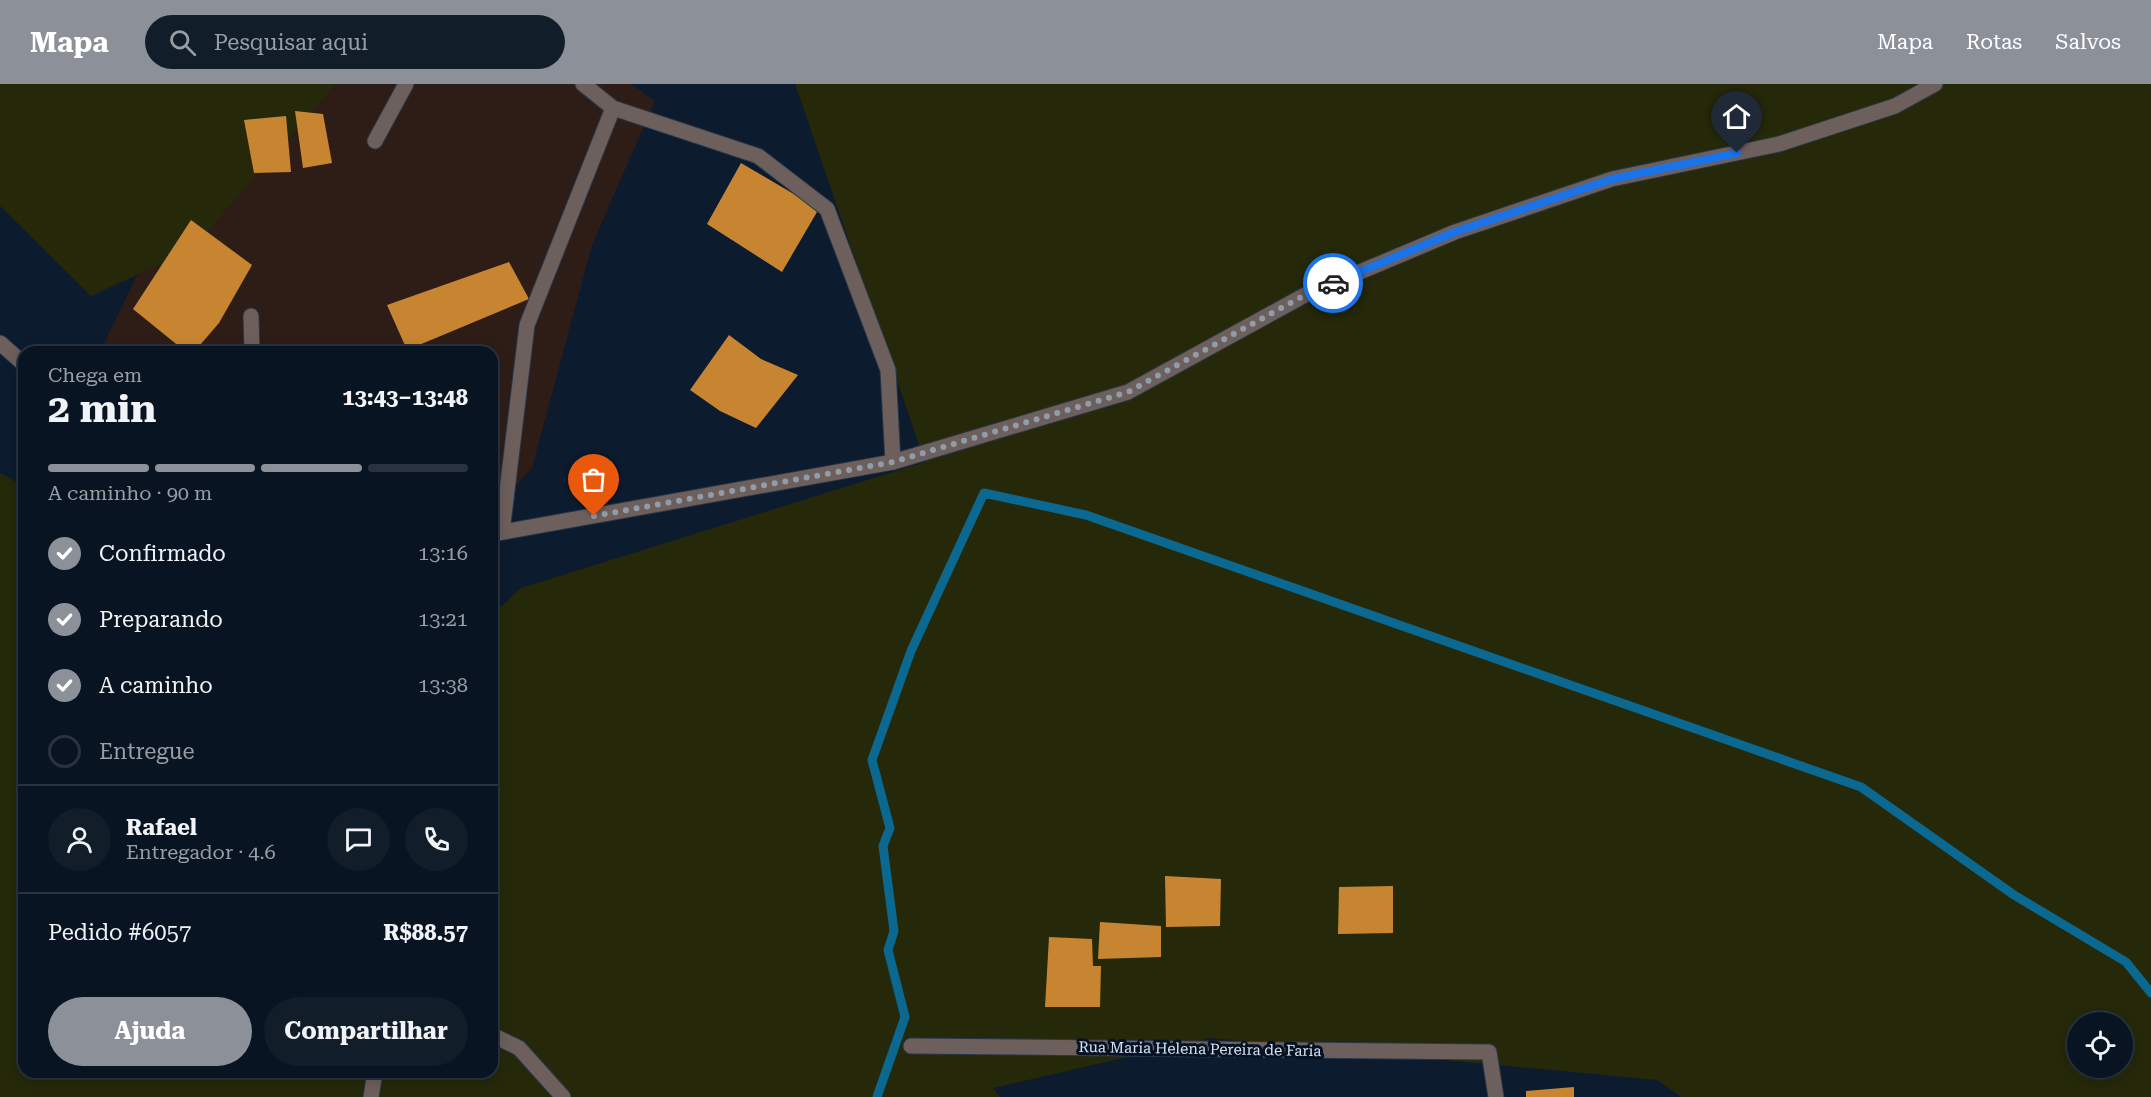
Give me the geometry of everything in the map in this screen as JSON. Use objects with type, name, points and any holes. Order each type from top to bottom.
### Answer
[{"type":"street","points":[[375,141],[406,84]]},
{"type":"street","points":[[583,84],[613,108],[758,156],[827,209],[888,370],[893,462]]},
{"type":"street","points":[[498,533],[893,462],[1128,392],[1305,295],[1455,232],[1612,179],[1779,144],[1895,106],[1935,84]]},
{"type":"street","points":[[498,526],[527,325],[613,108]]},
{"type":"street","points":[[251,316],[252,346]]},
{"type":"street","points":[[0,343],[18,359]]},
{"type":"street","points":[[498,1038],[519,1048],[563,1097]]},
{"type":"street","name":"Rua Maria Helena Pereira de Faria","points":[[911,1046],[1489,1052],[1496,1097]]},
{"type":"street","points":[[371,1097],[374,1078]]},
{"type":"shaded area","points":[[313,84],[631,84],[655,101],[592,245],[532,468],[498,505],[498,346],[103,346],[177,192]]},
{"type":"green space","points":[[0,84],[336,84],[191,250],[91,296],[0,206]]},
{"type":"green space","points":[[795,84],[2151,84],[2151,1097],[1681,1097],[1657,1080],[1210,1038],[993,1088],[1000,1097],[0,1097],[0,473],[18,483],[18,1078],[498,1078],[498,609],[521,588],[925,462]]},
{"type":"building","points":[[295,111],[323,114],[332,163],[303,168]]},
{"type":"building","points":[[286,116],[291,172],[254,173],[244,120]]},
{"type":"building","points":[[741,163],[809,203],[817,212],[782,272],[707,224]]},
{"type":"building","points":[[191,220],[252,265],[219,323],[199,346],[179,346],[133,309]]},
{"type":"building","points":[[509,262],[529,299],[417,346],[405,346],[387,305]]},
{"type":"building","points":[[729,335],[761,359],[798,375],[756,428],[720,411],[690,390]]},
{"type":"building","points":[[1165,876],[1221,879],[1220,926],[1166,927]]},
{"type":"building","points":[[1393,886],[1393,933],[1338,934],[1339,887]]},
{"type":"building","points":[[1100,922],[1161,926],[1161,957],[1098,959]]},
{"type":"building","points":[[1049,937],[1092,939],[1093,966],[1101,966],[1100,1007],[1045,1007]]},
{"type":"building","points":[[1574,1087],[1574,1097],[1526,1097],[1526,1091]]},
{"type":"waterway","points":[[877,1097],[905,1017],[888,950],[894,931],[883,846],[890,828],[872,760],[911,651],[984,493],[1086,515],[1861,787],[2014,895],[2126,962],[2151,993]]},
{"type":"way so far","points":[[594,516],[893,462],[1128,392],[1305,295],[1333,283]]},
{"type":"route","points":[[1333,283],[1455,232],[1612,179],[1737,153]]}]
